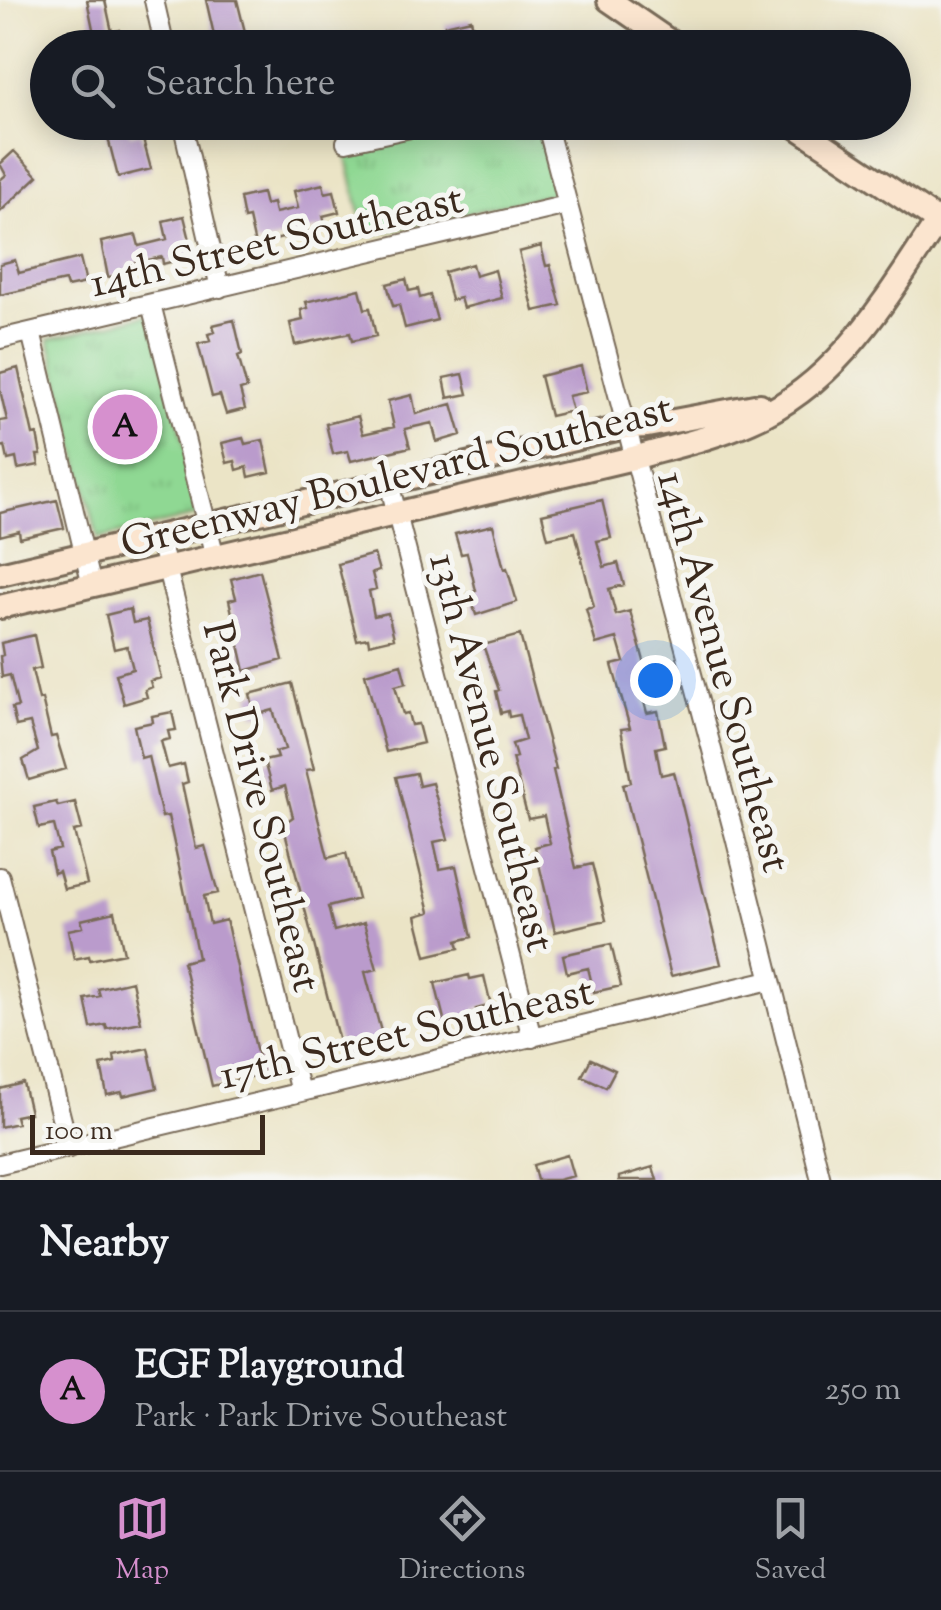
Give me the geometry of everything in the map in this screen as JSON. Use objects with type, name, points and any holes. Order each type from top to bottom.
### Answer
[{"type":"street","points":[[154,0],[161,30]]},
{"type":"street","points":[[609,0],[653,30]]},
{"type":"street","points":[[186,140],[220,288]]},
{"type":"street","points":[[346,142],[355,140]]},
{"type":"street","name":"14th Avenue Southeast","points":[[551,140],[821,1180]]},
{"type":"street","points":[[817,140],[940,221]]},
{"type":"street","name":"14th Street Southeast","points":[[0,339],[567,205]]},
{"type":"street","name":"Greenway Boulevard Southeast","points":[[0,608],[633,458],[752,421],[801,391],[850,348],[940,221]]},
{"type":"street","points":[[150,304],[215,556]]},
{"type":"street","points":[[31,332],[92,586]]},
{"type":"street","name":"Greenway Boulevard Southeast","points":[[0,574],[625,427],[772,402],[801,391]]},
{"type":"street","name":"13th Avenue Southeast","points":[[390,483],[532,1038]]},
{"type":"street","name":"Park Drive Southeast","points":[[159,537],[300,1092]]},
{"type":"street","points":[[0,877],[69,1148]]},
{"type":"street","name":"17th Street Southeast","points":[[0,1164],[770,980]]},
{"type":"green space","points":[[403,140],[542,140],[555,193],[365,236],[346,153]]},
{"type":"green space","points":[[150,314],[203,514],[98,539],[49,339]]},
{"type":"building","points":[[87,0],[105,0],[112,30],[93,30]]},
{"type":"building","points":[[206,0],[237,0],[244,30],[213,30]]},
{"type":"building","points":[[471,19],[474,30],[446,30],[445,25]]},
{"type":"building","points":[[109,140],[143,140],[151,169],[118,177]]},
{"type":"building","points":[[14,151],[38,176],[0,212],[0,180],[6,175],[0,164]]},
{"type":"building","points":[[323,184],[325,193],[334,191],[339,212],[323,216],[326,227],[255,245],[240,198],[262,193],[265,205],[273,203],[275,213],[298,208],[294,191]]},
{"type":"building","points":[[184,216],[194,256],[163,264],[162,257],[129,264],[131,273],[108,277],[101,242],[136,235],[139,246],[167,239],[163,221]]},
{"type":"building","points":[[541,246],[561,305],[534,311],[519,252]]},
{"type":"building","points":[[80,258],[86,283],[67,287],[65,281],[0,295],[0,264],[15,260],[19,273]]},
{"type":"building","points":[[472,264],[475,276],[495,270],[502,298],[463,308],[460,298],[451,300],[444,272]]},
{"type":"building","points":[[406,279],[409,291],[418,289],[420,298],[430,295],[437,320],[405,328],[399,305],[393,306],[387,284]]},
{"type":"building","points":[[360,289],[365,309],[370,308],[376,336],[352,341],[350,333],[295,345],[290,323],[303,320],[301,310],[308,308],[306,302]]},
{"type":"building","points":[[234,320],[247,388],[240,390],[245,409],[226,414],[220,395],[212,397],[198,344],[210,341],[208,334],[215,332],[213,325]]},
{"type":"building","points":[[581,366],[587,392],[568,396],[572,411],[550,416],[540,376]]},
{"type":"building","points":[[18,368],[41,455],[37,455],[39,465],[18,469],[16,458],[8,460],[5,446],[0,447],[0,421],[7,420],[0,373]]},
{"type":"building","points":[[463,374],[468,394],[448,398],[444,378]]},
{"type":"building","points":[[412,395],[416,414],[452,404],[461,435],[437,442],[432,423],[405,429],[410,447],[351,461],[348,451],[333,454],[326,424],[358,416],[363,434],[394,427],[388,401]]},
{"type":"building","points":[[243,438],[245,444],[263,440],[270,472],[249,477],[247,467],[237,470],[235,461],[227,463],[222,443]]},
{"type":"building","points":[[57,500],[64,528],[20,538],[19,531],[0,536],[0,513]]},
{"type":"building","points":[[602,500],[611,538],[597,541],[604,567],[618,563],[624,585],[609,589],[616,615],[630,611],[649,679],[639,682],[647,713],[658,711],[665,746],[656,748],[661,775],[674,772],[721,964],[671,976],[623,784],[631,782],[621,729],[630,728],[612,665],[624,662],[617,638],[596,644],[586,609],[594,607],[575,532],[548,538],[542,514]]},
{"type":"building","points":[[493,525],[517,602],[476,615],[469,593],[476,591],[467,553],[461,554],[455,534]]},
{"type":"building","points":[[374,554],[379,571],[372,573],[376,589],[369,591],[374,616],[388,613],[394,638],[369,644],[368,638],[357,640],[338,564]]},
{"type":"building","points":[[260,571],[283,660],[245,671],[229,600],[236,598],[231,579]]},
{"type":"building","points":[[130,609],[133,623],[147,620],[161,678],[150,681],[152,687],[145,690],[147,697],[124,704],[116,674],[133,669],[127,646],[114,649],[106,615]]},
{"type":"building","points":[[34,635],[41,668],[32,670],[39,700],[42,699],[51,737],[56,736],[66,769],[29,780],[23,760],[38,751],[30,723],[16,726],[12,708],[18,707],[10,675],[2,677],[0,656],[1,643]]},
{"type":"building","points":[[520,635],[556,769],[553,770],[576,868],[592,864],[606,920],[555,932],[535,847],[550,843],[544,816],[528,819],[512,758],[516,757],[512,744],[525,740],[519,715],[509,717],[508,711],[501,713],[496,691],[499,690],[483,645]]},
{"type":"building","points":[[401,664],[406,683],[395,686],[403,714],[408,713],[411,725],[418,724],[423,743],[386,752],[365,674]]},
{"type":"building","points":[[292,683],[314,769],[306,770],[328,858],[346,853],[358,899],[328,907],[334,931],[364,923],[377,969],[365,972],[383,1039],[362,1044],[364,1051],[343,1057],[283,824],[293,817],[285,786],[272,790],[264,761],[277,758],[275,752],[285,749],[273,710],[255,715],[250,694]]},
{"type":"building","points":[[172,712],[176,730],[168,731],[170,739],[161,741],[168,768],[184,764],[188,782],[182,784],[196,848],[205,846],[218,893],[204,896],[210,924],[226,920],[262,1074],[212,1086],[183,962],[198,958],[182,880],[168,816],[162,817],[148,756],[141,758],[134,726],[153,722],[152,716]]},
{"type":"building","points":[[416,773],[419,786],[432,783],[448,839],[434,842],[440,869],[456,866],[472,937],[457,941],[459,948],[426,956],[416,916],[430,912],[396,777]]},
{"type":"building","points":[[56,802],[58,806],[75,802],[82,829],[74,831],[87,884],[64,889],[59,871],[54,873],[49,852],[60,849],[54,825],[39,828],[34,807]]},
{"type":"building","points":[[115,912],[124,953],[74,959],[68,930],[83,927],[81,920]]},
{"type":"building","points":[[611,944],[621,986],[594,992],[588,968],[567,973],[563,955]]},
{"type":"building","points":[[469,975],[470,979],[484,976],[491,1005],[476,1009],[478,1015],[445,1023],[435,983]]},
{"type":"building","points":[[132,981],[141,1022],[91,1028],[85,999],[100,996],[98,989]]},
{"type":"building","points":[[148,1048],[157,1088],[123,1096],[122,1092],[107,1095],[101,1065],[115,1062],[114,1055]]},
{"type":"building","points":[[591,1059],[615,1070],[606,1087],[582,1076]]},
{"type":"building","points":[[23,1083],[30,1113],[15,1116],[17,1123],[0,1127],[0,1089]]},
{"type":"building","points":[[567,1155],[573,1176],[537,1180],[533,1165]]},
{"type":"building","points":[[653,1167],[657,1180],[619,1180],[619,1177]]},
{"type":"place","name":"EGF Playground","points":[[125,427]]}]
